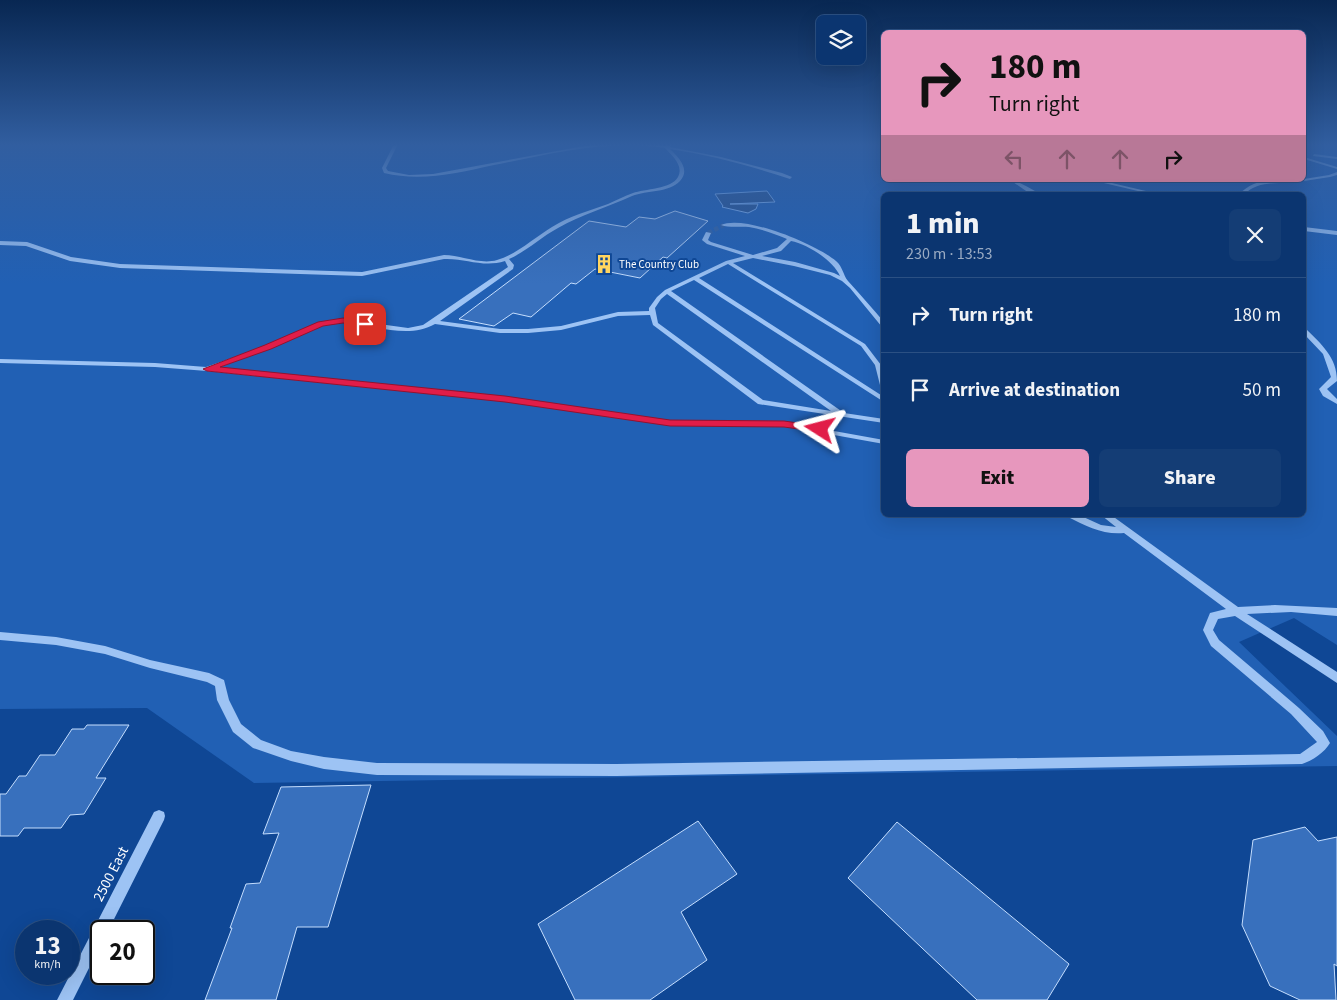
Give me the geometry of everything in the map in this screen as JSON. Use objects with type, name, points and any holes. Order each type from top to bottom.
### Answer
[{"type":"street","points":[[724,225],[748,224],[782,235],[789,240],[819,252],[835,263],[844,280],[881,323]]},
{"type":"street","points":[[1306,229],[1337,233]]},
{"type":"street","points":[[708,233],[705,238],[709,243],[751,256],[816,268],[844,280]]},
{"type":"street","points":[[789,240],[787,244],[778,250],[728,262],[667,291],[654,303],[652,313],[658,328],[761,402],[881,421]]},
{"type":"street","points":[[207,369],[268,347],[321,324],[343,321],[408,330],[426,327],[511,268],[506,258]]},
{"type":"street","points":[[728,262],[864,346],[878,365],[881,375]]},
{"type":"street","points":[[695,278],[881,398]]},
{"type":"street","points":[[667,291],[843,415]]},
{"type":"street","points":[[434,322],[500,331],[528,331],[560,328],[618,314],[652,313]]},
{"type":"street","points":[[1306,332],[1326,353],[1335,377],[1323,389],[1326,394],[1337,402]]},
{"type":"street","points":[[0,361],[146,364],[207,369],[505,399],[670,423],[784,424],[881,441]]},
{"type":"street","points":[[1076,517],[1104,530],[1115,532],[1126,530]]},
{"type":"street","points":[[1108,517],[1234,610],[1337,678]]},
{"type":"street","points":[[0,636],[56,641],[105,650],[150,664],[209,678],[220,683],[223,700],[237,728],[257,744],[290,756],[324,763],[377,769],[616,770],[1302,759],[1320,747],[1324,742],[1319,735],[1295,711],[1215,643],[1208,630],[1214,616],[1234,610],[1268,608],[1337,612]]},
{"type":"street","name":"2500 East","points":[[65,1000],[159,816]]},
{"type":"lane","points":[[0,243],[27,244],[70,259],[120,266],[352,274],[379,272],[441,257],[460,257],[485,263],[496,262],[522,250],[566,222],[602,209],[634,194],[648,191]]},
{"type":"shaded area","points":[[0,191],[1337,191],[1337,645],[1294,618],[1239,642],[1337,736],[1337,766],[254,783],[147,708],[0,709]]},
{"type":"shaded area","points":[[767,191],[775,202],[730,204],[758,204],[756,209],[748,213],[722,207],[715,194]]},
{"type":"building","name":"The Country Club","points":[[675,211],[708,221],[667,258],[663,257],[640,278],[595,269],[576,284],[571,283],[531,317],[513,313],[494,326],[459,319],[589,221],[626,227],[639,217],[655,219]]},
{"type":"building","points":[[87,725],[129,725],[96,778],[106,778],[84,814],[70,815],[61,828],[24,828],[18,836],[0,836],[0,794],[6,794],[19,776],[26,776],[40,755],[55,755],[72,729],[84,729]]},
{"type":"building","points":[[371,785],[328,927],[297,927],[276,1000],[205,1000],[246,884],[260,883],[279,833],[263,834],[281,787]]},
{"type":"building","points":[[698,821],[737,874],[681,912],[707,960],[650,1000],[575,1000],[538,924]]},
{"type":"building","points":[[897,822],[1069,964],[1047,1000],[977,1000],[848,878]]},
{"type":"building","points":[[1305,827],[1318,841],[1337,837],[1337,966],[1334,964],[1336,1000],[1300,1000],[1270,986],[1242,925],[1253,840]]},
{"type":"tunnel","points":[[708,233],[724,225]]},
{"type":"place","name":"The Country Club","points":[[604,264]]},
{"type":"route","points":[[365,324],[334,321],[321,324],[246,356],[207,369],[505,399],[670,423],[784,424],[820,429]]}]
